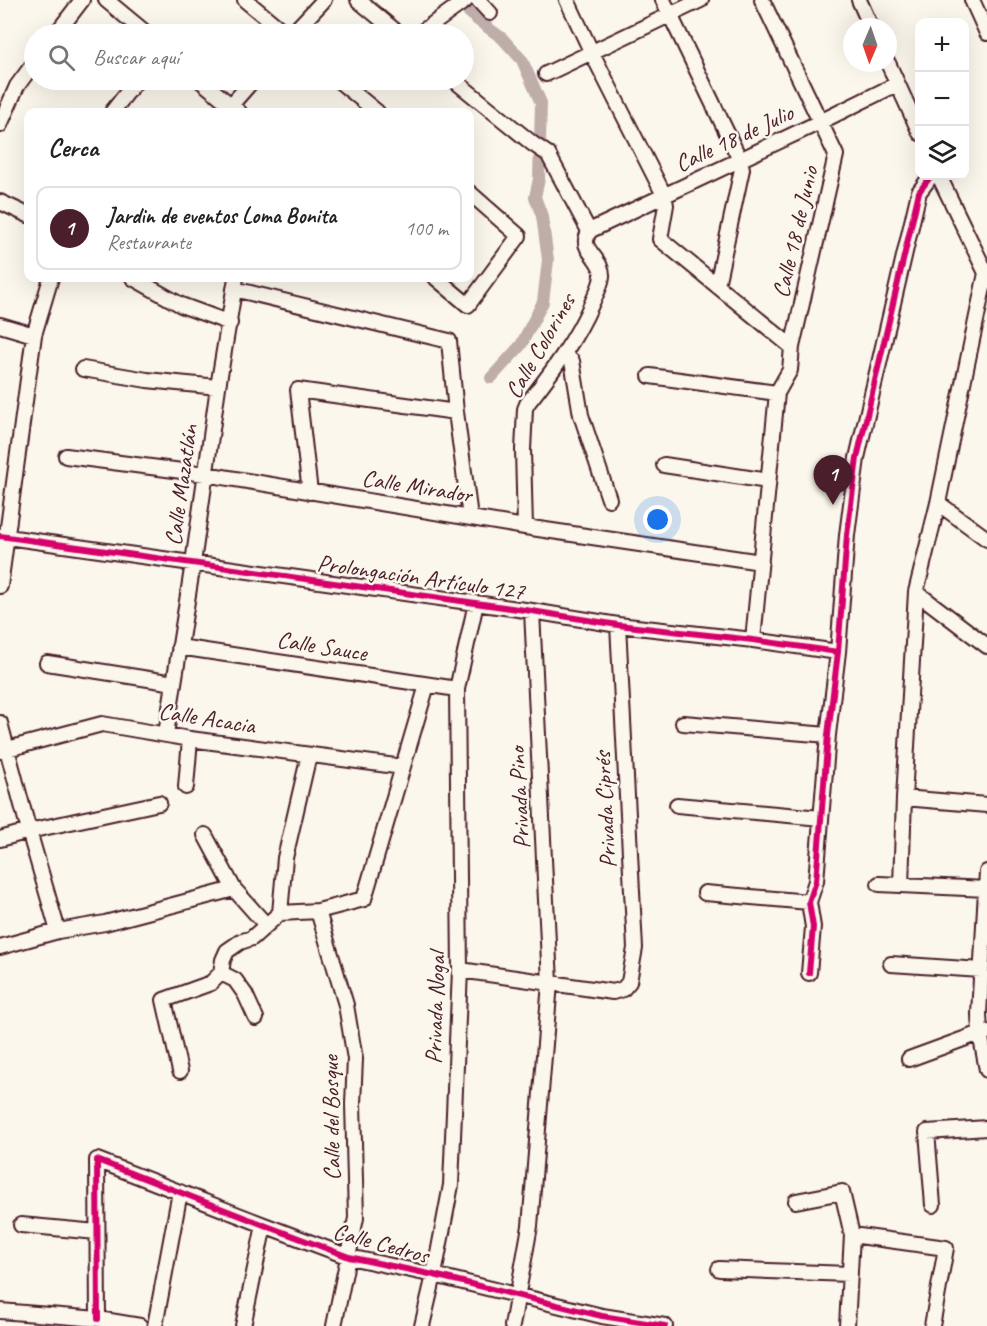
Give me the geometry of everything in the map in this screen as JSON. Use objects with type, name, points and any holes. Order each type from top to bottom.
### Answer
[{"type":"street","points":[[64,24],[82,0]]},
{"type":"street","points":[[106,0],[135,24]]},
{"type":"street","points":[[245,0],[274,24]]},
{"type":"street","points":[[301,24],[324,0]]},
{"type":"street","points":[[358,0],[387,24]]},
{"type":"street","points":[[433,24],[466,0]]},
{"type":"street","points":[[477,0],[490,14]]},
{"type":"street","points":[[567,0],[664,195],[666,205],[660,239],[792,347]]},
{"type":"street","points":[[663,0],[740,160],[742,169],[717,285]]},
{"type":"street","points":[[546,74],[701,0]]},
{"type":"street","name":"Calle 18 de Junio","points":[[762,0],[836,155],[792,347],[790,370],[777,393]]},
{"type":"street","points":[[859,0],[867,18]]},
{"type":"street","points":[[972,0],[987,33]]},
{"type":"street","points":[[892,72],[917,126]]},
{"type":"street","points":[[0,125],[17,86],[24,77]]},
{"type":"street","name":"Calle 18 de Julio","points":[[590,231],[897,84]]},
{"type":"street","points":[[115,108],[129,90]]},
{"type":"street","points":[[211,90],[230,108]]},
{"type":"street","points":[[233,108],[246,90]]},
{"type":"street","points":[[351,90],[371,108]]},
{"type":"street","points":[[466,90],[548,154],[590,231]]},
{"type":"street","points":[[809,973],[813,927],[809,902],[816,881],[847,535],[857,458],[919,192],[928,180]]},
{"type":"street","points":[[901,885],[916,592],[938,503],[987,274],[941,180]]},
{"type":"street","points":[[441,282],[468,305],[519,236],[474,197]]},
{"type":"street","points":[[0,202],[24,213]]},
{"type":"street","name":"Calle Colorines","points":[[525,526],[523,450],[525,409],[564,355],[600,285],[601,265],[586,246],[590,231]]},
{"type":"street","points":[[0,586],[3,537],[34,335],[50,282]]},
{"type":"street","points":[[142,282],[181,305],[230,323]]},
{"type":"street","points":[[235,283],[449,341],[470,517]]},
{"type":"street","name":"Calle Mazatlán","points":[[166,734],[235,283]]},
{"type":"street","points":[[0,325],[34,335]]},
{"type":"street","points":[[564,355],[572,360],[582,415],[609,499]]},
{"type":"street","points":[[83,369],[147,380],[218,387]]},
{"type":"street","points":[[650,376],[777,393],[753,640]]},
{"type":"street","points":[[310,492],[298,390],[456,412]]},
{"type":"street","name":"Calle Mirador","points":[[66,456],[205,474],[761,562]]},
{"type":"street","points":[[664,465],[768,481]]},
{"type":"street","points":[[938,503],[987,539]]},
{"type":"street","name":"Prolongación Artículo 127","points":[[3,537],[618,625],[838,652]]},
{"type":"street","points":[[916,592],[987,646]]},
{"type":"street","name":"Privada Nogal","points":[[422,1326],[451,1185],[460,970],[457,689],[476,603]]},
{"type":"street","name":"Privada Pino","points":[[512,1326],[530,1226],[550,983],[532,611]]},
{"type":"street","name":"Privada Ciprés","points":[[550,983],[613,992],[622,989],[629,981],[635,948],[618,625]]},
{"type":"street","name":"Calle Sauce","points":[[179,646],[457,689]]},
{"type":"street","points":[[47,663],[174,683]]},
{"type":"street","points":[[180,1071],[164,1000],[211,983],[221,973],[227,951],[240,942],[252,938],[280,913],[318,911],[364,899],[427,685]]},
{"type":"street","points":[[0,723],[3,750],[58,931]]},
{"type":"street","points":[[683,723],[828,735]]},
{"type":"street","name":"Calle Acacia","points":[[3,750],[102,724],[403,768]]},
{"type":"street","points":[[186,787],[190,738]]},
{"type":"street","points":[[280,913],[285,858],[309,755]]},
{"type":"street","points":[[904,798],[987,805]]},
{"type":"street","points":[[0,839],[159,803]]},
{"type":"street","points":[[677,806],[821,818]]},
{"type":"street","points":[[205,836],[234,889],[266,925]]},
{"type":"street","points":[[987,872],[979,1014],[984,1032],[987,1070]]},
{"type":"street","points":[[879,884],[986,889]]},
{"type":"street","points":[[0,947],[234,889]]},
{"type":"street","points":[[705,893],[809,902]]},
{"type":"street","name":"Calle del Bosque","points":[[318,911],[346,1005],[355,1059],[353,1104],[356,1218],[334,1326]]},
{"type":"street","points":[[891,964],[981,970]]},
{"type":"street","points":[[460,970],[550,983]]},
{"type":"street","points":[[221,973],[235,980],[245,994],[256,1018]]},
{"type":"street","points":[[909,1059],[984,1032]]},
{"type":"street","points":[[933,1205],[927,1132],[987,1128]]},
{"type":"street","name":"Calle Cedros","points":[[97,1232],[98,1160],[349,1257],[518,1296],[601,1321],[665,1326]]},
{"type":"street","points":[[155,1326],[180,1192]]},
{"type":"street","points":[[796,1201],[842,1192],[852,1235],[847,1326]]},
{"type":"street","points":[[21,1225],[97,1232],[98,1319]]},
{"type":"street","points":[[243,1326],[264,1225]]},
{"type":"street","points":[[852,1235],[946,1248],[932,1326]]},
{"type":"street","points":[[719,1269],[849,1274]]},
{"type":"street","points":[[0,1311],[98,1319],[140,1326]]},
{"type":"waterway","points":[[456,0],[476,19],[502,38],[522,60],[541,103],[539,179],[535,197],[542,216],[548,260],[543,302],[521,345],[491,378]]},
{"type":"cycle path","points":[[809,973],[813,927],[809,902],[816,881],[847,535],[857,458],[919,192],[928,180]]},
{"type":"cycle path","points":[[0,536],[618,625],[838,652]]},
{"type":"cycle path","points":[[98,1319],[97,1160],[349,1257],[602,1316],[665,1326]]},
{"type":"place","name":"Jardin de eventos Loma Bonita","points":[[833,505]]}]
